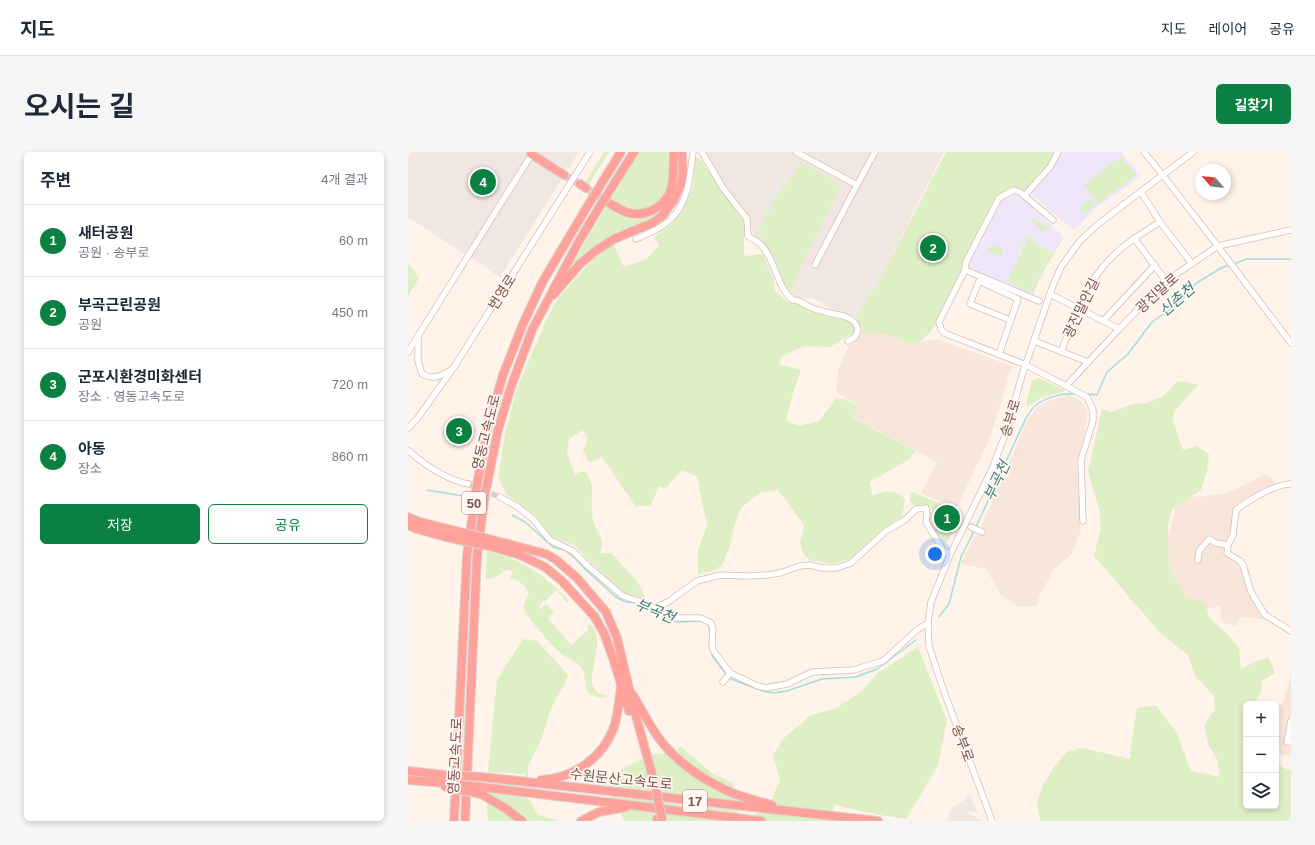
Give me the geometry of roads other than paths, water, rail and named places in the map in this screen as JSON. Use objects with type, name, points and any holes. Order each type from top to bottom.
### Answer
[{"type":"highway","points":[[605,178],[616,152]]},
{"type":"highway","name":"영동고속도로","points":[[454,821],[467,555],[476,491],[487,430],[503,375],[542,281],[621,152]]},
{"type":"highway","name":"영동고속도로","points":[[466,821],[477,556],[485,494],[498,430],[511,387],[532,330],[578,243],[634,152]]},
{"type":"highway","points":[[609,203],[626,212],[634,214],[645,213],[661,205],[670,192],[674,152]]},
{"type":"highway","points":[[544,306],[580,264],[594,252],[614,239],[652,223],[662,216],[669,208],[681,184],[683,174],[682,152]]},
{"type":"highway","points":[[532,153],[564,176]]},
{"type":"highway","points":[[408,517],[447,533]]},
{"type":"highway","points":[[408,525],[417,529],[447,533],[493,544],[546,554],[555,559],[577,578],[606,612],[617,638],[625,685],[660,820]]},
{"type":"highway","points":[[493,544],[545,567],[562,580],[594,616],[604,633],[625,685],[659,738],[682,762],[703,778],[720,788],[756,801],[804,812]]},
{"type":"highway","points":[[512,781],[552,779],[574,772],[592,761],[608,741],[614,726],[625,685]]},
{"type":"highway","name":"수원문산고속도로","points":[[408,771],[481,791],[634,805],[760,821]]},
{"type":"highway","name":"수원문산고속도로","points":[[408,780],[445,782],[482,777],[878,821]]},
{"type":"highway","points":[[481,791],[522,821]]},
{"type":"highway","points":[[581,821],[599,812],[634,805]]},
{"type":"street","name":"번영로","points":[[408,428],[417,419],[454,367],[590,152]]},
{"type":"street","points":[[636,239],[652,232],[671,220],[682,205],[689,185],[693,152]]},
{"type":"street","points":[[702,152],[723,188],[747,219],[748,236],[761,244],[773,264],[786,295],[792,300],[796,300],[822,312],[846,317],[853,322],[858,330],[855,337],[848,341]]},
{"type":"street","points":[[796,152],[857,185]]},
{"type":"street","points":[[815,264],[875,152]]},
{"type":"street","points":[[1025,195],[1050,167],[1058,152]]},
{"type":"street","points":[[1144,152],[1218,246],[1235,272],[1291,343]]},
{"type":"street","name":"송부로","points":[[992,821],[942,686],[929,646],[928,623],[931,602],[950,555],[992,471],[1007,430],[1034,341],[1050,294],[1061,268],[1079,242],[1097,225],[1193,152]]},
{"type":"street","points":[[408,352],[532,153]]},
{"type":"street","points":[[1053,220],[1025,195],[1014,190],[999,198],[966,262],[964,270],[939,322],[944,333],[1026,365],[1070,386],[1087,396],[1093,410],[1093,421],[1081,460],[1083,521]]},
{"type":"street","points":[[1141,192],[1160,222],[1192,264]]},
{"type":"street","name":"광진말안길","points":[[1088,362],[1061,352],[1078,308],[1088,288],[1099,271],[1116,253],[1134,238],[1160,222]]},
{"type":"street","name":"광진말로","points":[[1070,386],[1088,362],[1166,281],[1218,246],[1291,230]]},
{"type":"street","points":[[1134,238],[1166,281]]},
{"type":"street","points":[[1103,321],[1155,266]]},
{"type":"street","points":[[964,270],[1039,301]]},
{"type":"street","points":[[998,354],[1018,299],[979,281],[970,304],[1010,320]]},
{"type":"street","points":[[1050,294],[1119,329]]},
{"type":"street","points":[[418,337],[418,361],[422,374],[432,378],[441,376],[454,367]]},
{"type":"street","points":[[1034,341],[1061,352]]},
{"type":"street","points":[[409,450],[420,461],[439,473],[454,481],[468,484]]},
{"type":"street","points":[[1291,484],[1283,484],[1268,491],[1236,510],[1233,535],[1228,545],[1227,553],[1240,561],[1243,565],[1251,592],[1265,615],[1291,631]]},
{"type":"street","points":[[500,497],[518,507],[534,520],[550,540],[573,551],[623,596],[638,601],[673,618],[701,618],[711,623],[713,629],[713,650],[730,673],[758,686],[766,688],[787,684],[812,672],[854,670],[883,661],[918,629],[928,623]]},
{"type":"street","points":[[653,608],[668,602],[697,581],[720,575],[766,575],[780,573],[800,566],[810,565],[822,568],[837,568],[851,563],[886,531],[905,520],[916,509],[926,508],[926,522],[943,550],[950,555]]},
{"type":"street","points":[[971,526],[982,532]]},
{"type":"street","points":[[1198,560],[1199,551],[1209,538],[1216,542],[1228,545]]},
{"type":"street","points":[[722,682],[730,673]]},
{"type":"street","points":[[1291,721],[1287,742],[1291,742]]},
{"type":"waterway","name":"신촌천","points":[[1234,264],[1246,259],[1291,259]]},
{"type":"waterway","name":"신촌천","points":[[1087,394],[1097,395],[1107,372],[1128,354],[1152,322],[1178,304],[1195,284],[1221,268],[1230,265]]},
{"type":"waterway","name":"부곡천","points":[[976,527],[1025,420],[1032,410],[1040,402],[1055,396],[1075,394]]},
{"type":"waterway","name":"부곡천","points":[[427,490],[463,496]]},
{"type":"waterway","name":"부곡천","points":[[512,515],[525,522],[553,547],[564,550],[575,558],[617,598],[626,602],[635,603]]},
{"type":"waterway","name":"부곡천","points":[[939,617],[949,604],[961,557],[974,531]]},
{"type":"waterway","name":"부곡천","points":[[673,620],[677,622],[703,621]]},
{"type":"waterway","name":"부곡천","points":[[709,625],[710,635]]},
{"type":"waterway","name":"부곡천","points":[[729,677],[763,691],[773,693],[787,691],[822,679],[856,677],[877,669],[916,640]]},
{"type":"waterway","name":"부곡천","points":[[711,651],[713,657],[726,674]]},
{"type":"tunnel","points":[[564,175],[580,184]]},
{"type":"tunnel","points":[[586,188],[609,203]]},
{"type":"tunnel","points":[[468,484],[500,497]]},
{"type":"place","name":"아동","points":[[483,182]]},
{"type":"place","name":"부곡근린공원","points":[[933,248]]},
{"type":"place","name":"군포시환경미화센터","points":[[459,431]]},
{"type":"place","name":"새터공원","points":[[947,518]]}]
